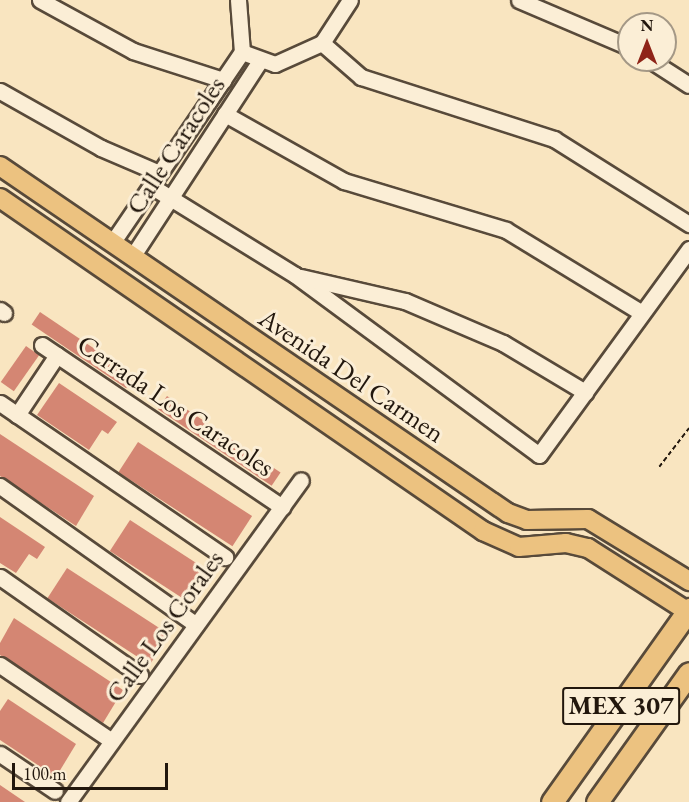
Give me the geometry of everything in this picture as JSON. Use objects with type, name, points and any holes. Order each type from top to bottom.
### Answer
[{"type":"highway","name":"MEX 307","points":[[552,802],[688,610]]},
{"type":"highway","name":"MEX 307","points":[[597,802],[689,673]]},
{"type":"main road","name":"Avenida Del Carmen","points":[[0,166],[508,513],[526,520],[588,519],[689,581]]},
{"type":"main road","name":"Avenida Del Carmen","points":[[0,198],[500,540],[519,548],[566,543],[604,558],[688,610]]},
{"type":"main road","points":[[47,230],[62,209]]},
{"type":"main road","points":[[169,314],[184,292]]},
{"type":"main road","points":[[414,483],[430,461]]},
{"type":"main road","points":[[604,558],[618,536]]},
{"type":"main road","points":[[643,583],[658,561]]},
{"type":"street","points":[[40,0],[133,51],[223,80]]},
{"type":"street","name":"Calle Caracoles","points":[[112,243],[242,52],[238,0]]},
{"type":"street","points":[[350,0],[322,43],[360,77],[554,139],[689,224]]},
{"type":"street","points":[[519,0],[617,42]]},
{"type":"street","name":"Calle Caracoles","points":[[242,52],[260,61],[275,64],[322,43]]},
{"type":"street","name":"Calle Caracoles","points":[[132,257],[260,61]]},
{"type":"street","points":[[670,72],[689,84]]},
{"type":"street","points":[[0,91],[155,180],[170,199],[295,275],[539,455],[689,249]]},
{"type":"street","points":[[225,114],[344,180],[506,230],[642,314]]},
{"type":"street","points":[[190,128],[209,140]]},
{"type":"street","points":[[295,275],[405,301],[503,343],[585,392]]},
{"type":"street","name":"Cerrada Los Caracoles","points":[[42,345],[282,507]]},
{"type":"street","points":[[17,415],[57,355]]},
{"type":"street","points":[[0,403],[225,557]]},
{"type":"street","name":"Calle Los Corales","points":[[68,802],[301,480]]},
{"type":"street","points":[[0,486],[196,625]]},
{"type":"street","points":[[0,578],[140,675]]},
{"type":"street","points":[[0,665],[112,741]]},
{"type":"street","points":[[0,754],[55,791]]},
{"type":"path","points":[[659,467],[689,428]]},
{"type":"building","points":[[40,312],[135,376],[126,388],[32,324]]},
{"type":"building","points":[[26,346],[39,355],[14,391],[1,382]]},
{"type":"building","points":[[59,383],[117,422],[108,434],[102,430],[89,450],[37,415]]},
{"type":"building","points":[[167,396],[281,473],[272,486],[158,409]]},
{"type":"building","points":[[0,434],[94,496],[76,526],[0,476]]},
{"type":"building","points":[[138,442],[252,516],[232,546],[118,472]]},
{"type":"building","points":[[0,517],[45,547],[37,559],[29,554],[16,573],[0,563]]},
{"type":"building","points":[[130,520],[205,569],[185,600],[110,551]]},
{"type":"building","points":[[67,568],[169,634],[150,665],[47,598]]},
{"type":"building","points":[[14,618],[123,690],[103,723],[0,655],[0,643]]},
{"type":"building","points":[[8,699],[76,744],[56,777],[0,740],[0,711]]},
{"type":"building","points":[[0,785],[25,802],[0,802]]}]
